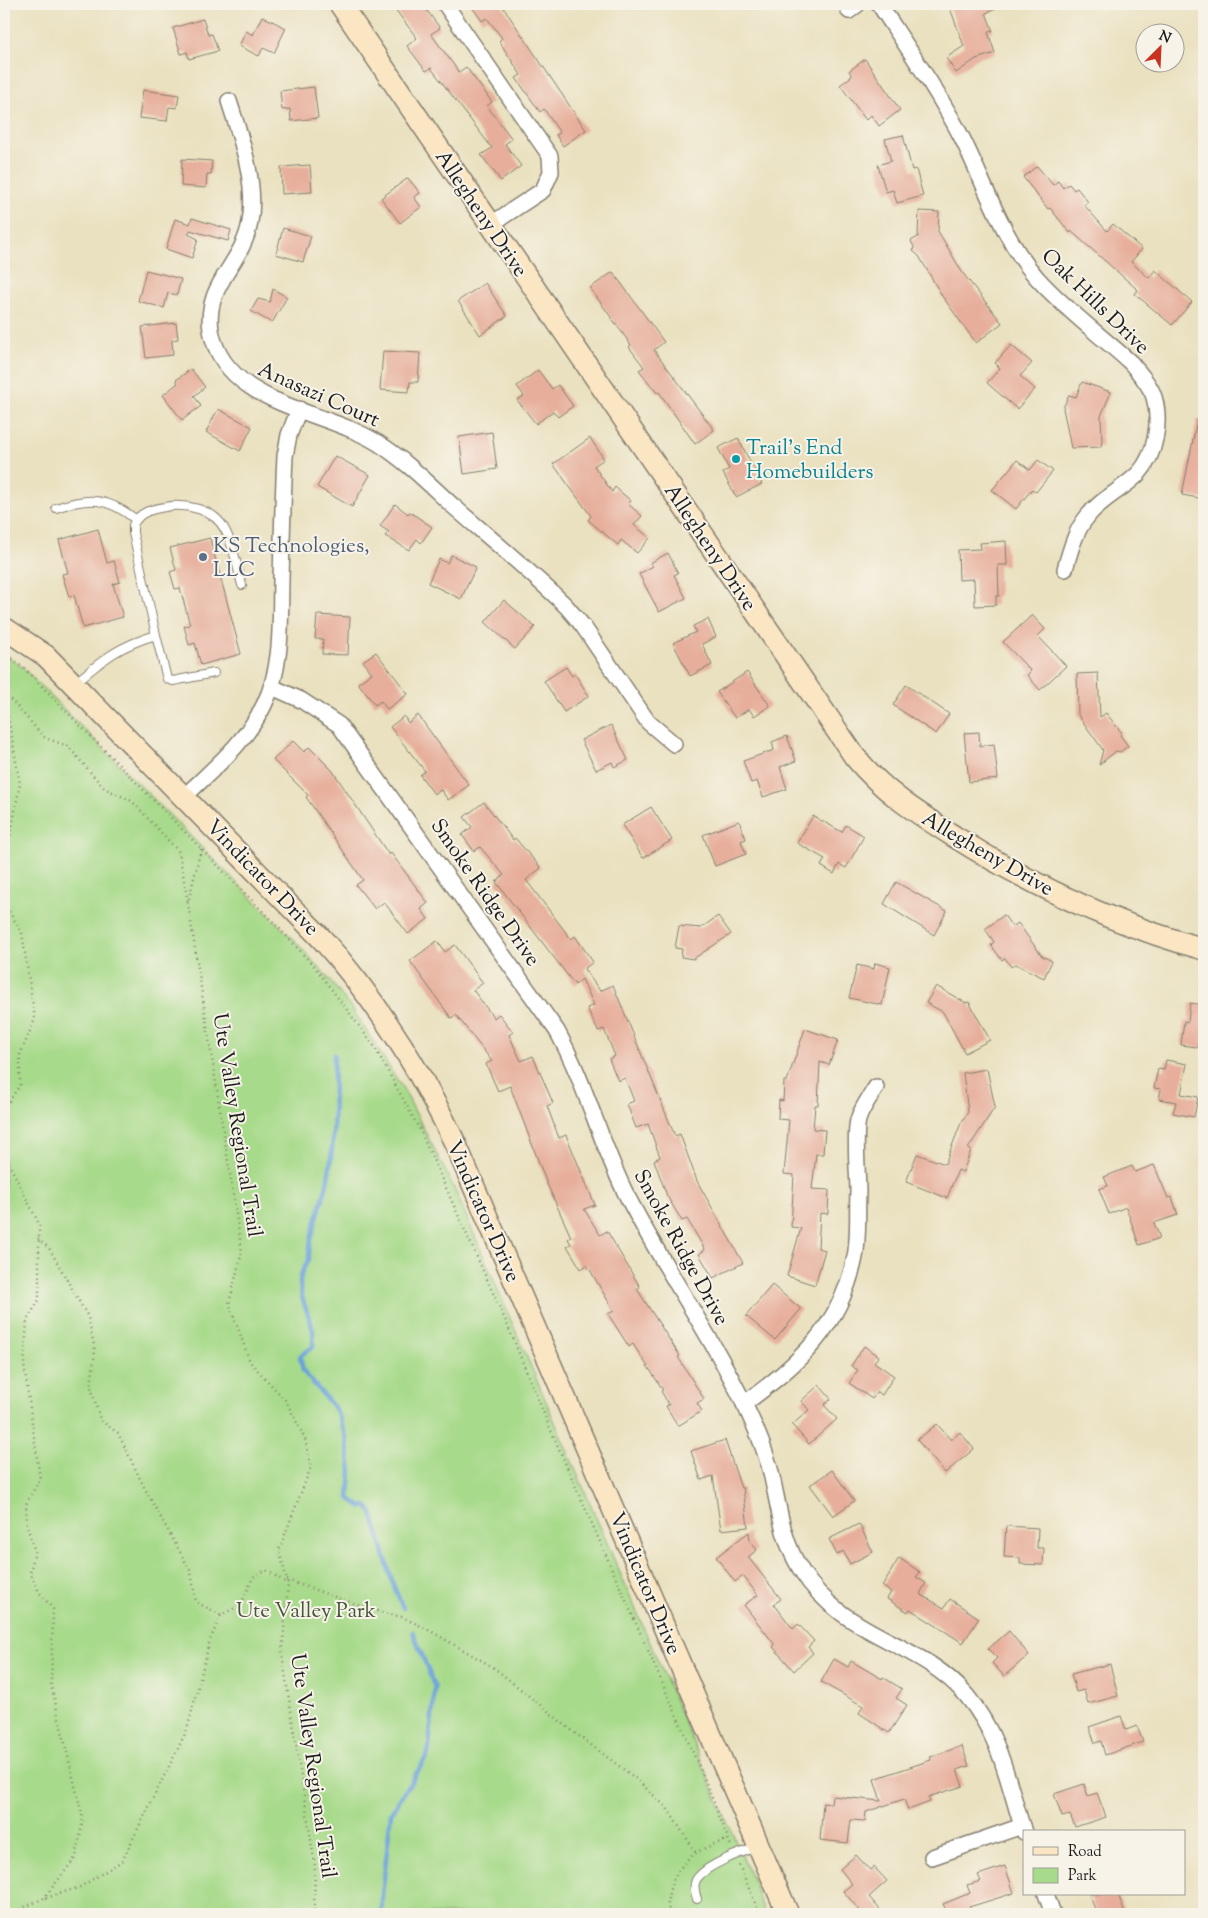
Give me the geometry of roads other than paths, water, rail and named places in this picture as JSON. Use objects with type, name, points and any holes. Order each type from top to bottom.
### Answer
[{"type":"main road","name":"Allegheny Drive","points":[[340,4],[855,757],[874,780],[900,802],[988,857],[1036,884],[1128,924],[1204,949]]},
{"type":"main road","name":"Vindicator Drive","points":[[4,628],[46,656],[184,796],[354,975],[382,1014],[431,1093],[455,1143],[788,1914]]},
{"type":"street","points":[[445,4],[550,156],[551,172],[543,190],[490,225]]},
{"type":"street","name":"Oak Hills Drive","points":[[879,4],[938,94],[960,135],[1005,231],[1021,256],[1037,278],[1131,362],[1144,378],[1154,396],[1157,418],[1150,456],[1140,472],[1086,517],[1074,541],[1065,569]]},
{"type":"street","name":"Anasazi Court","points":[[229,101],[250,178],[252,207],[250,223],[244,241],[214,294],[211,310],[211,329],[216,348],[225,366],[241,382],[259,393],[352,428],[396,456],[541,582],[583,626],[648,722],[674,744]]},
{"type":"street","points":[[184,796],[235,747],[252,726],[272,687],[277,664],[279,634],[285,456],[289,435],[299,408]]},
{"type":"street","name":"Smoke Ridge Drive","points":[[272,687],[301,700],[339,725],[557,1031],[570,1055],[624,1189],[744,1404],[769,1466],[779,1521],[800,1570],[818,1593],[842,1614],[865,1630],[924,1660],[944,1674],[965,1695],[996,1739],[1023,1829]]},
{"type":"street","points":[[744,1404],[786,1373],[808,1352],[824,1331],[838,1307],[849,1281],[855,1256],[858,1120],[876,1087]]},
{"type":"street","points":[[932,1857],[1023,1829]]},
{"type":"street","points":[[1047,1896],[1053,1914]]},
{"type":"lane","points":[[56,508],[78,500],[90,499],[115,505],[135,519]]},
{"type":"lane","points":[[214,673],[173,681],[168,679],[133,533],[135,519],[153,509],[178,504],[213,516],[225,528],[242,585]]},
{"type":"lane","points":[[73,684],[105,658],[128,644],[156,634]]},
{"type":"lane","points":[[697,1899],[694,1889],[696,1880],[705,1871],[734,1855],[760,1846]]},
{"type":"waterway","points":[[334,1055],[331,1163],[311,1240],[309,1260],[300,1278],[302,1295],[313,1331],[313,1347],[300,1356],[303,1371],[336,1410],[346,1437],[351,1471],[349,1498],[361,1507],[367,1506],[372,1513],[393,1584],[403,1608]]},
{"type":"waterway","points":[[382,1914],[382,1896],[391,1813],[428,1755],[435,1688],[413,1632]]},
{"type":"place","name":"Trail's End Homebuilders","points":[[736,459]]},
{"type":"place","name":"KS Technologies, LLC","points":[[203,557]]},
{"type":"park label","name":"Ute Valley Park","points":[[306,1610]]}]
